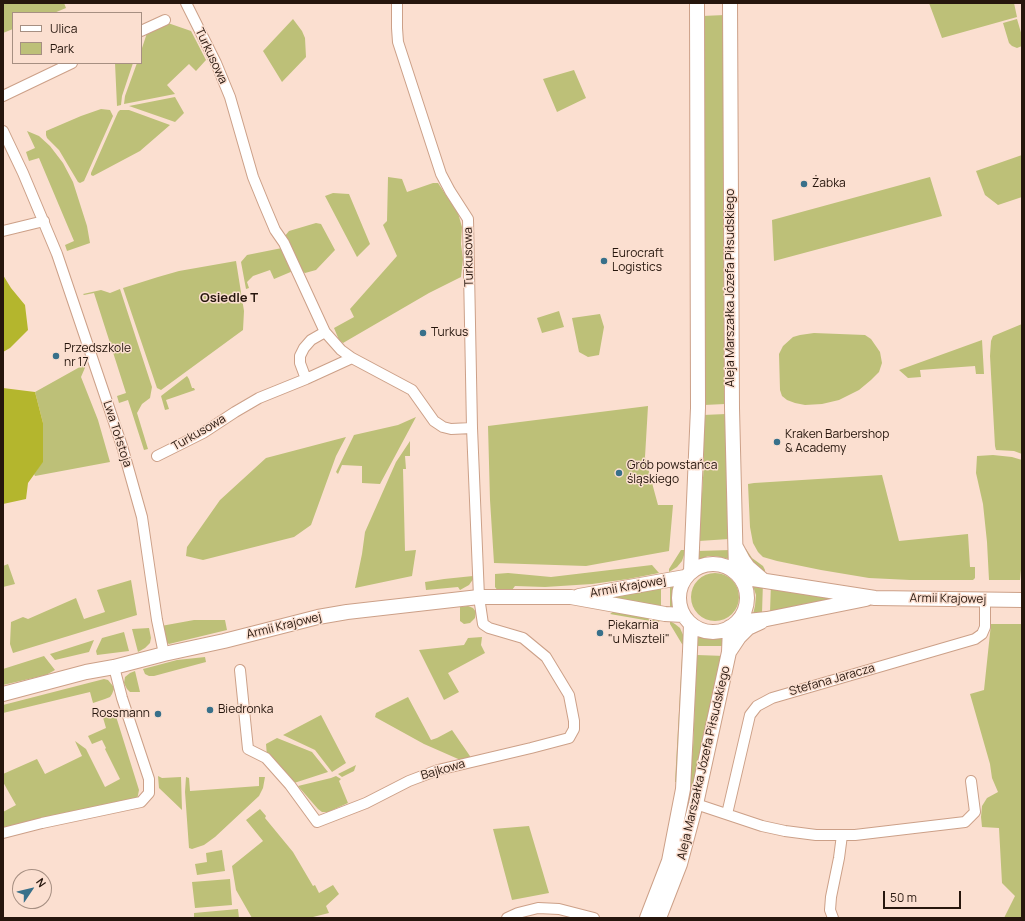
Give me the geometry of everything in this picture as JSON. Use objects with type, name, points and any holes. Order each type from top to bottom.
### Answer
[{"type":"main road","points":[[688,574],[693,544],[698,408],[697,3]]},
{"type":"main road","name":"Aleja Marszałka Józefa Piłsudskiego","points":[[730,3],[732,408],[735,542],[738,574]]},
{"type":"main road","points":[[735,542],[740,555],[748,567],[763,580]]},
{"type":"main road","points":[[664,580],[680,568],[686,560],[693,544]]},
{"type":"main road","points":[[709,563],[728,567],[738,574],[745,585],[747,600],[743,614],[733,625],[720,631],[710,632],[700,630],[687,620],[679,606],[678,595],[680,586],[688,574],[700,566],[709,563]]},
{"type":"main road","name":"Armii Krajowej","points":[[571,598],[688,574]]},
{"type":"main road","name":"Armii Krajowej","points":[[738,574],[763,580],[875,598],[1022,600]]},
{"type":"main road","name":"Armii Krajowej","points":[[3,694],[86,672],[114,667],[224,641],[331,614],[479,597],[571,598],[665,614],[687,620]]},
{"type":"main road","name":"Armii Krajowej","points":[[733,625],[875,598]]},
{"type":"main road","points":[[665,614],[676,620],[682,626],[686,633],[690,651]]},
{"type":"main road","points":[[729,652],[739,637],[748,628],[767,619]]},
{"type":"main road","name":"Aleja Marszałka Józefa Piłsudskiego","points":[[647,918],[670,861],[683,789],[690,651],[687,620]]},
{"type":"main road","name":"Aleja Marszałka Józefa Piłsudskiego","points":[[659,918],[680,864],[696,804],[729,652],[733,625]]},
{"type":"street","name":"Turkusowa","points":[[186,3],[219,70],[230,97],[258,191],[273,226],[284,243],[325,332],[341,350],[352,358],[412,390],[434,422],[451,429],[472,428]]},
{"type":"street","name":"Turkusowa","points":[[397,3],[398,42],[441,174],[468,219],[472,428],[479,597]]},
{"type":"street","points":[[142,31],[165,20]]},
{"type":"street","points":[[3,96],[70,64]]},
{"type":"street","name":"Lwa Tołstoja","points":[[3,131],[23,173],[57,254],[122,446],[142,518],[156,620],[164,654]]},
{"type":"street","points":[[3,231],[44,221]]},
{"type":"street","points":[[306,379],[300,363],[300,356],[304,348],[311,340],[325,332]]},
{"type":"street","name":"Turkusowa","points":[[157,456],[204,433],[259,398],[352,358]]},
{"type":"street","name":"Bajkowa","points":[[240,670],[248,749],[266,758],[290,785],[317,822],[366,803],[409,781],[438,770],[569,738],[574,729],[574,721],[569,695],[546,657],[523,638],[490,628],[483,624],[479,597]]},
{"type":"street","name":"Stefana Jaracza","points":[[728,814],[750,715],[756,707],[772,698],[975,640],[982,634],[985,627],[985,599]]},
{"type":"street","points":[[3,833],[42,823],[141,802],[149,793],[148,778],[122,698],[114,667]]},
{"type":"street","points":[[696,804],[785,832],[816,835],[868,833],[965,822],[976,812],[971,780]]},
{"type":"street","points":[[833,918],[830,910],[830,897],[839,858],[842,835]]},
{"type":"street","points":[[507,918],[518,913],[538,908],[559,909],[594,918]]},
{"type":"green space","points":[[3,3],[64,3],[66,8],[56,12],[12,12],[12,29],[3,33]]},
{"type":"green space","points":[[929,3],[1014,3],[1017,17],[942,38]]},
{"type":"green space","points":[[725,15],[725,404],[704,405],[702,16]]},
{"type":"green space","points":[[293,19],[302,31],[305,38],[306,57],[282,82],[263,51]]},
{"type":"green space","points":[[1017,19],[1022,36],[1022,46],[1017,48],[1009,43],[1003,23]]},
{"type":"green space","points":[[165,22],[191,31],[206,60],[196,71],[189,64],[167,85],[175,94],[124,104],[125,96],[137,64],[142,64],[142,48],[148,30]]},
{"type":"green space","points":[[115,64],[133,64],[122,96],[121,105],[117,106]]},
{"type":"green space","points":[[574,70],[586,98],[557,112],[543,79]]},
{"type":"green space","points":[[175,97],[184,113],[175,122],[129,106]]},
{"type":"green space","points":[[101,109],[110,110],[113,116],[84,181],[80,183],[59,150],[47,138],[46,131]]},
{"type":"green space","points":[[120,110],[129,110],[170,125],[140,151],[93,176],[91,173]]},
{"type":"green space","points":[[27,131],[39,136],[50,146],[63,163],[73,182],[87,226],[90,243],[67,251],[65,245],[74,241],[39,158],[29,161],[26,152],[35,148]]},
{"type":"green space","points":[[1022,155],[1022,197],[998,205],[985,195],[976,171]]},
{"type":"green space","points":[[388,177],[402,179],[407,192],[433,183],[438,183],[458,213],[462,227],[461,244],[463,259],[461,277],[429,293],[343,343],[339,340],[334,328],[354,317],[350,309],[397,256],[383,225],[387,221]]},
{"type":"green space","points":[[930,177],[942,216],[774,261],[772,220]]},
{"type":"green space","points":[[333,193],[349,194],[370,244],[357,257],[325,196]]},
{"type":"green space","points":[[316,223],[321,224],[335,250],[316,270],[305,273],[300,270],[284,237],[289,231]]},
{"type":"green space","points":[[282,248],[293,271],[274,279],[270,270],[253,276],[247,282],[249,288],[246,289],[241,262],[247,255]]},
{"type":"green space","points":[[236,261],[244,311],[243,330],[161,390],[157,388],[123,288],[179,271]]},
{"type":"green space","points":[[120,289],[152,387],[150,398],[142,404],[137,413],[148,449],[144,450],[128,400],[119,403],[117,396],[126,393],[94,293],[83,294],[101,290],[110,293]]},
{"type":"green space","points":[[559,311],[564,327],[542,333],[537,318]]},
{"type":"green space","points":[[600,314],[604,327],[599,355],[588,357],[579,352],[572,318]]},
{"type":"green space","points":[[1022,324],[1022,454],[1014,451],[996,450],[990,356],[991,341],[993,336]]},
{"type":"green space","points":[[814,333],[865,335],[871,339],[880,352],[882,363],[879,372],[859,390],[839,400],[822,404],[805,405],[787,400],[782,396],[780,390],[779,354],[783,346],[793,337]]},
{"type":"green space","points":[[982,340],[984,374],[976,374],[975,366],[920,370],[921,377],[908,378],[899,370]]},
{"type":"green space","points":[[87,363],[81,377],[98,420],[110,462],[35,476],[34,474],[43,461],[43,423],[35,392]]},
{"type":"green space","points":[[187,376],[192,388],[195,390],[166,400],[169,409],[165,410],[161,396]]},
{"type":"green space","points":[[648,406],[645,457],[658,505],[673,505],[669,551],[586,566],[494,563],[490,500],[488,426]]},
{"type":"green space","points":[[726,414],[729,539],[699,541],[704,462],[703,415]]},
{"type":"green space","points":[[416,417],[380,484],[362,483],[362,466],[342,465],[338,474],[336,472],[354,435],[398,425]]},
{"type":"green space","points":[[346,437],[336,456],[311,525],[294,537],[203,560],[186,556],[187,547],[220,500],[266,458]]},
{"type":"green space","points":[[410,441],[410,456],[405,456],[406,469],[403,469],[405,551],[416,550],[412,576],[355,588],[365,532],[396,462]]},
{"type":"green space","points":[[993,455],[1012,457],[1022,460],[1022,560],[1020,580],[989,580],[983,504],[976,473],[977,456]]},
{"type":"green space","points":[[882,475],[899,541],[968,534],[970,567],[975,567],[975,578],[973,580],[910,580],[869,578],[777,561],[763,557],[758,552],[753,543],[750,527],[748,484]]},
{"type":"green space","points":[[742,549],[746,549],[752,558],[763,566],[765,572],[754,568]]},
{"type":"green space","points":[[681,550],[684,550],[682,561],[677,567],[669,572],[669,569]]},
{"type":"green space","points":[[731,550],[730,559],[708,556],[699,560],[697,557],[697,551]]},
{"type":"green space","points":[[8,564],[15,584],[3,587],[3,566]]},
{"type":"green space","points":[[652,565],[659,573],[592,584],[545,587],[515,586],[512,590],[498,591],[495,587],[495,574],[508,573],[551,577]]},
{"type":"green space","points":[[710,573],[720,573],[732,580],[739,592],[739,602],[732,614],[720,621],[710,621],[702,617],[695,610],[691,602],[691,592],[695,584],[702,577]]},
{"type":"green space","points":[[473,576],[474,578],[469,585],[460,590],[458,587],[426,590],[425,582]]},
{"type":"green space","points":[[131,580],[137,615],[13,653],[10,644],[11,622],[23,617],[28,619],[76,598],[84,619],[105,612],[97,590]]},
{"type":"green space","points":[[763,582],[762,613],[753,614],[756,595],[752,583]]},
{"type":"green space","points":[[771,583],[839,597],[770,612]]},
{"type":"green space","points":[[670,584],[677,585],[675,597],[677,608],[670,609]]},
{"type":"green space","points":[[661,586],[661,607],[611,598],[610,595]]},
{"type":"green space","points":[[468,606],[473,608],[476,612],[475,618],[470,623],[464,624],[460,621],[460,607]]},
{"type":"green space","points":[[614,611],[660,620],[659,622],[656,622],[610,614]]},
{"type":"green space","points":[[194,620],[225,620],[227,630],[169,644],[166,642],[161,626]]},
{"type":"green space","points":[[670,621],[680,628],[684,637],[684,645],[670,624]]},
{"type":"green space","points":[[991,624],[1022,624],[1022,918],[1004,918],[1015,896],[1002,883],[999,828],[982,827],[982,806],[987,798],[998,792],[992,778],[990,764],[970,694],[984,690]]},
{"type":"green space","points":[[149,628],[151,638],[150,643],[138,652],[132,629]]},
{"type":"green space","points":[[124,632],[129,651],[97,655],[96,651],[102,638]]},
{"type":"green space","points":[[701,635],[713,637],[725,636],[727,646],[697,646],[698,638]]},
{"type":"green space","points":[[482,637],[481,645],[485,653],[448,673],[459,692],[444,700],[419,650],[464,645],[468,638]]},
{"type":"green space","points":[[94,640],[89,652],[55,660],[50,654]]},
{"type":"green space","points":[[697,655],[725,656],[695,787],[689,786],[693,747]]},
{"type":"green space","points":[[44,656],[55,670],[46,675],[3,685],[3,669]]},
{"type":"green space","points":[[686,656],[679,782],[675,782],[682,657]]},
{"type":"green space","points":[[205,657],[206,662],[154,676],[145,674],[143,669],[177,660]]},
{"type":"green space","points":[[135,671],[140,692],[130,692],[124,683],[125,677]]},
{"type":"green space","points":[[104,679],[108,680],[114,689],[110,697],[105,699],[93,703],[90,692],[3,713],[3,705]]},
{"type":"green space","points":[[408,697],[431,740],[452,730],[472,759],[465,762],[424,744],[375,717],[376,713]]},
{"type":"green space","points":[[114,710],[139,790],[137,800],[3,829],[3,812],[16,805],[3,782],[3,774],[37,759],[45,774],[82,756],[75,741],[86,749],[105,787],[120,779],[102,740],[92,744],[88,736],[106,728],[102,714]]},
{"type":"green space","points":[[321,715],[346,763],[332,772],[315,750],[283,735]]},
{"type":"green space","points":[[277,738],[312,752],[328,772],[291,784],[267,757],[266,744]]},
{"type":"green space","points":[[356,765],[354,771],[342,777],[338,774]]},
{"type":"green space","points":[[158,776],[162,778],[181,777],[182,810],[159,788]]},
{"type":"green space","points":[[336,776],[341,779],[339,781],[348,803],[328,812],[322,812],[318,809],[298,786],[331,778]]},
{"type":"green space","points":[[186,777],[189,778],[190,791],[259,786],[259,777],[265,777],[263,788],[259,796],[215,837],[204,845],[192,849],[189,848],[185,792]]},
{"type":"green space","points":[[260,809],[266,816],[265,818],[293,852],[313,886],[315,885],[319,893],[333,885],[339,894],[326,906],[329,913],[309,918],[252,918],[236,890],[232,866],[263,841],[246,820]]},
{"type":"green space","points":[[529,826],[549,893],[512,900],[493,829]]},
{"type":"green space","points":[[222,850],[225,871],[197,875],[195,864],[207,862],[206,853]]},
{"type":"green space","points":[[230,879],[232,905],[195,908],[192,882]]},
{"type":"green space","points":[[238,909],[239,918],[194,918],[194,913]]},
{"type":"shaded area","points":[[3,275],[11,288],[25,305],[28,330],[10,348],[3,352]]},
{"type":"shaded area","points":[[3,388],[35,392],[43,423],[43,462],[28,483],[26,499],[3,504]]},
{"type":"place","name":"Żabka","points":[[804,184]]},
{"type":"place","name":"Eurocraft Logistics","points":[[604,261]]},
{"type":"place","name":"Turkus","points":[[423,333]]},
{"type":"place","name":"Przedszkole nr 17","points":[[56,356]]},
{"type":"place","name":"Kraken Barbershop & Academy","points":[[777,442]]},
{"type":"place","name":"Grób powstańca śląskiego","points":[[619,473]]},
{"type":"place","name":"Piekarnia \"u Miszteli\"","points":[[600,633]]},
{"type":"place","name":"Biedronka","points":[[210,710]]},
{"type":"place","name":"Rossmann","points":[[158,714]]},
{"type":"district","name":"Osiedle T","points":[[229,298]]}]
